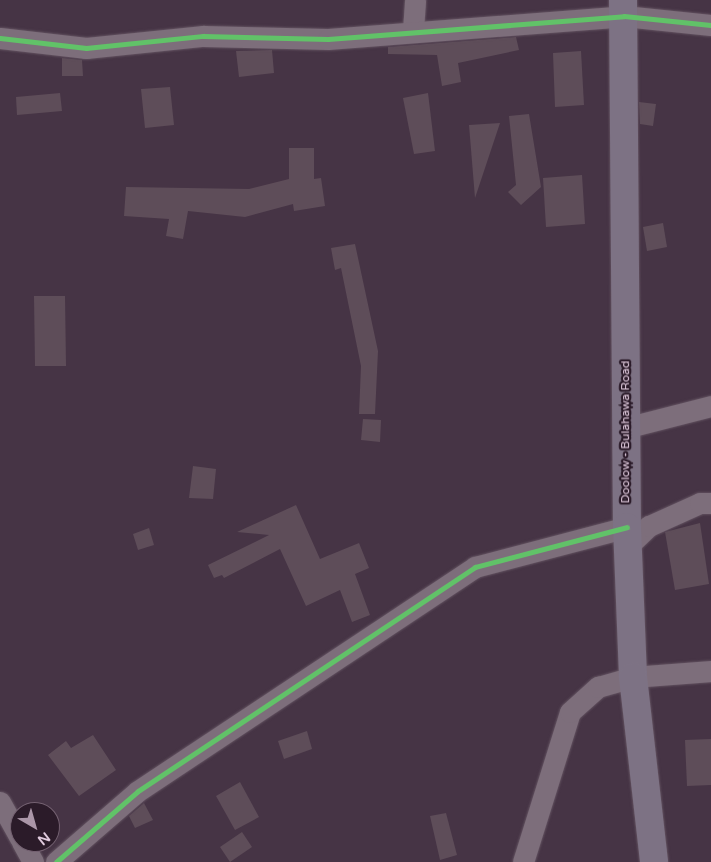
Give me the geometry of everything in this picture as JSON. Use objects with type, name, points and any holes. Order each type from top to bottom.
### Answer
[{"type":"main road","name":"Doolow - Bulahawa Road","points":[[624,8],[627,536],[634,677],[654,862]]},
{"type":"street","points":[[413,30],[415,0]]},
{"type":"street","points":[[0,38],[86,48],[203,36],[328,38],[624,8],[711,25]]},
{"type":"street","points":[[625,428],[711,406]]},
{"type":"street","points":[[56,862],[138,792],[475,567],[627,536],[700,503],[711,503]]},
{"type":"street","points":[[523,862],[570,712],[598,687],[634,677],[711,671]]},
{"type":"street","points":[[0,802],[10,820]]},
{"type":"building","points":[[516,37],[519,50],[458,63],[461,82],[442,86],[437,55],[388,54],[388,47]]},
{"type":"building","points":[[272,50],[274,73],[239,77],[236,51]]},
{"type":"building","points":[[581,51],[584,105],[555,107],[553,53]]},
{"type":"building","points":[[62,58],[82,60],[83,76],[62,76]]},
{"type":"building","points":[[170,87],[174,125],[145,128],[141,89]]},
{"type":"building","points":[[60,93],[62,111],[17,115],[16,97]]},
{"type":"building","points":[[428,93],[435,151],[414,154],[403,98]]},
{"type":"building","points":[[639,102],[656,104],[653,126],[640,124]]},
{"type":"building","points":[[529,114],[541,187],[521,205],[508,192],[516,185],[509,116]]},
{"type":"building","points":[[500,123],[475,198],[469,125]]},
{"type":"building","points":[[289,148],[314,148],[314,179],[321,178],[325,206],[294,211],[293,204],[245,217],[188,211],[183,239],[166,236],[169,219],[124,216],[126,187],[249,189],[289,179]]},
{"type":"building","points":[[582,175],[585,224],[546,227],[543,178]]},
{"type":"building","points":[[663,223],[667,247],[647,251],[643,227]]},
{"type":"building","points":[[355,244],[378,351],[375,414],[359,414],[361,366],[341,268],[335,270],[331,248]]},
{"type":"building","points":[[34,296],[65,296],[66,366],[35,366]]},
{"type":"building","points":[[363,419],[381,420],[380,442],[361,440]]},
{"type":"building","points":[[193,466],[216,469],[213,499],[189,498]]},
{"type":"building","points":[[296,505],[320,559],[359,543],[369,568],[355,574],[370,615],[352,622],[340,590],[306,606],[280,549],[224,578],[222,575],[214,578],[208,565],[269,535],[237,532]]},
{"type":"building","points":[[700,523],[709,584],[675,590],[665,532]]},
{"type":"building","points":[[149,528],[154,545],[138,550],[133,534]]},
{"type":"building","points":[[307,731],[312,749],[284,759],[278,741]]},
{"type":"building","points":[[93,735],[116,770],[79,796],[48,755],[66,741],[71,748]]},
{"type":"building","points":[[711,739],[711,785],[687,786],[685,740]]},
{"type":"building","points":[[240,782],[259,817],[235,830],[216,796]]},
{"type":"building","points":[[144,803],[153,820],[135,828],[129,816]]},
{"type":"building","points":[[446,813],[457,855],[440,860],[430,816]]},
{"type":"building","points":[[242,832],[252,847],[230,862],[220,847]]},
{"type":"cycle path","points":[[0,38],[86,48],[203,36],[328,39],[624,16],[711,25]]},
{"type":"cycle path","points":[[56,862],[138,791],[475,567],[627,527]]}]
